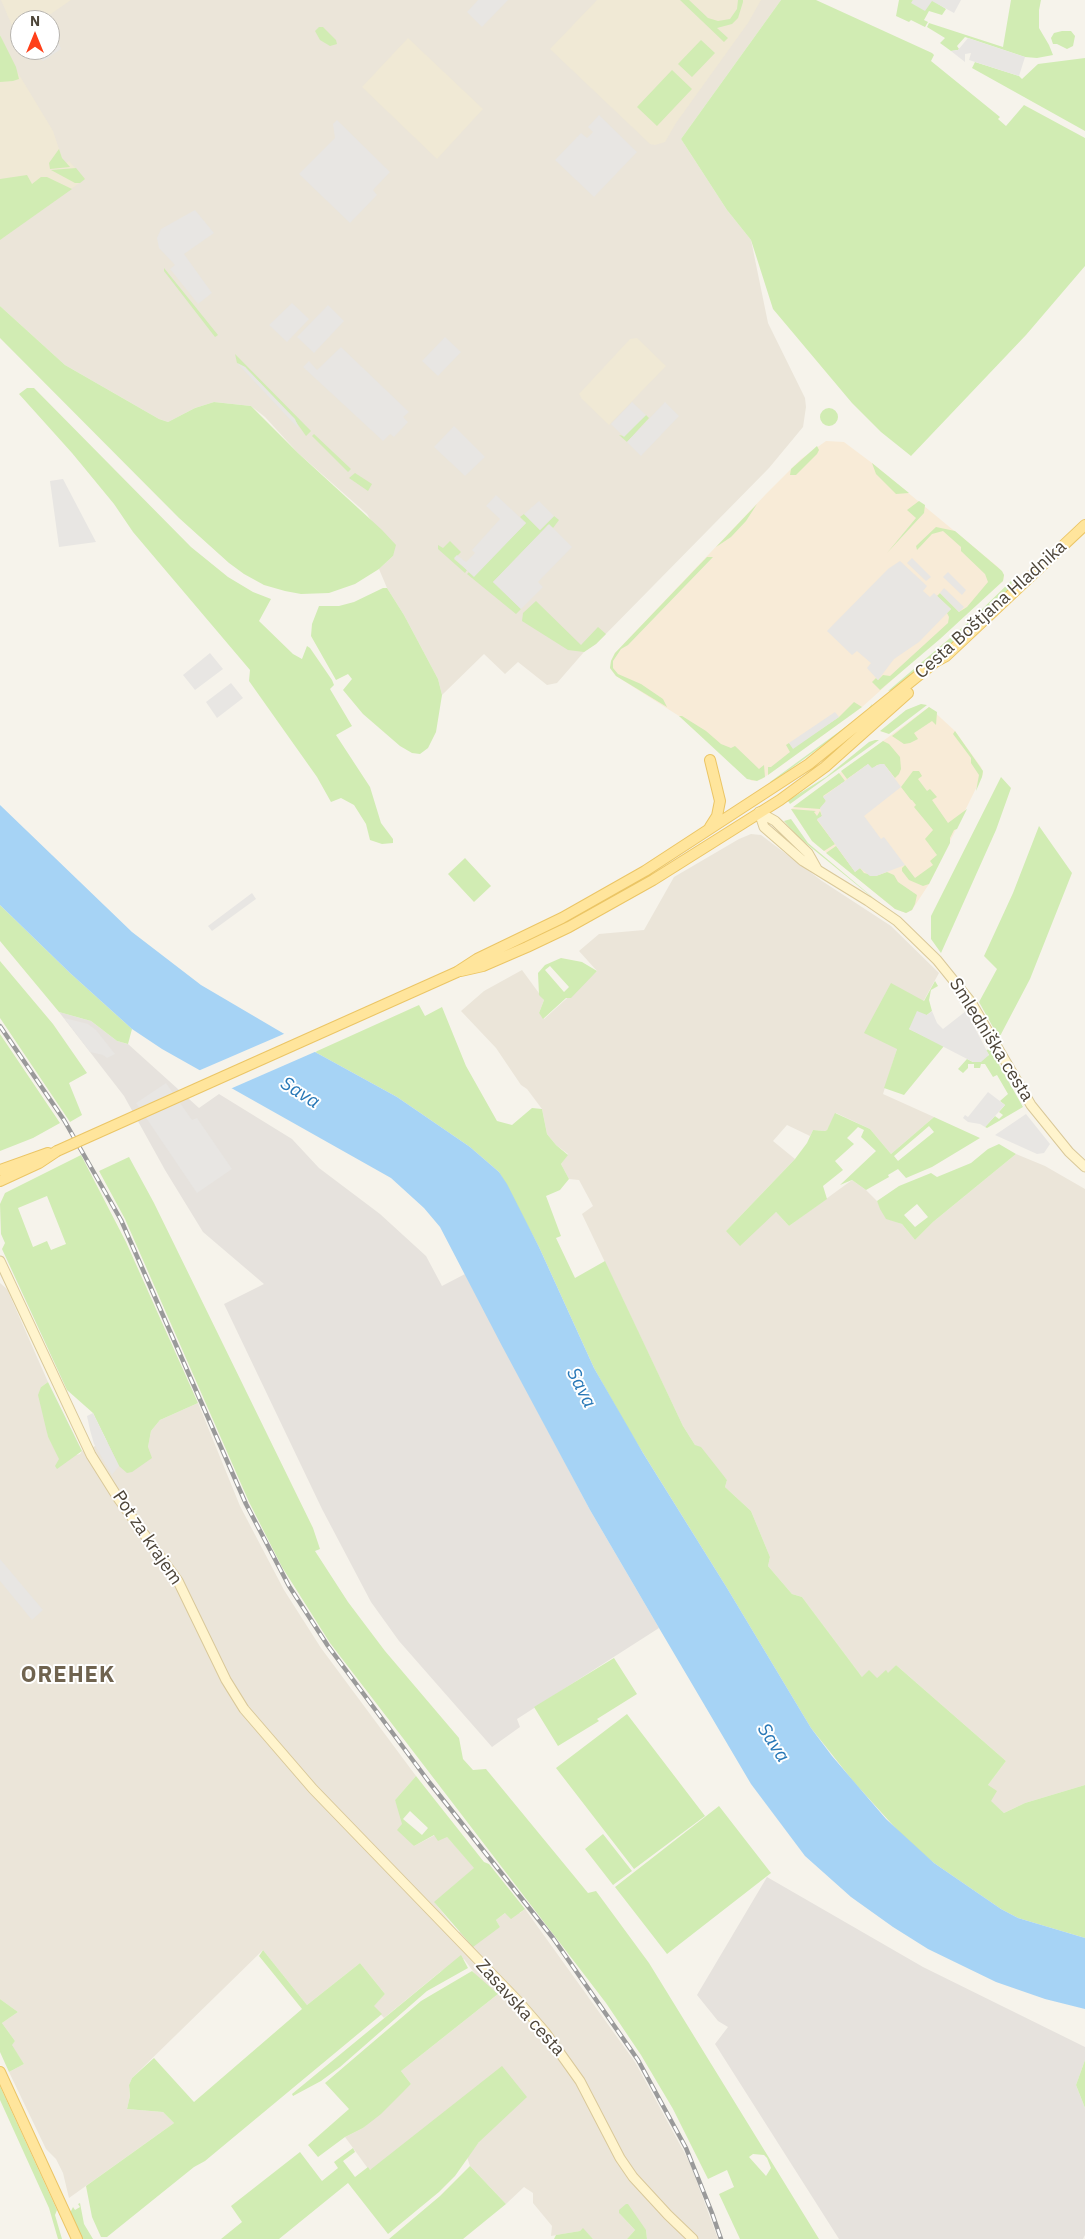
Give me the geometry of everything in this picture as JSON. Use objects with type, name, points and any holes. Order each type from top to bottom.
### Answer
[{"type":"main road","name":"Cesta Boštjana Hladnika","points":[[457,972],[491,952],[562,918],[607,893],[809,764],[935,662],[946,656],[1085,525]]},
{"type":"main road","points":[[0,1170],[57,1151],[457,972],[483,966],[569,927],[653,880],[780,800],[825,767],[931,674],[946,656]]},
{"type":"main road","points":[[708,830],[717,816],[720,801],[710,760]]},
{"type":"main road","points":[[0,1181],[39,1163],[57,1151]]},
{"type":"main road","points":[[0,2072],[77,2239]]},
{"type":"street","name":"Smledniška cesta","points":[[759,812],[775,821],[808,853],[817,869],[897,921],[938,960],[971,1002],[1032,1105],[1069,1152],[1085,1167]]},
{"type":"street","name":"Pot za krajem","points":[[0,1261],[98,1467],[178,1581],[236,1697],[265,1734],[320,1797]]},
{"type":"street","name":"Zasavska cesta","points":[[320,1797],[519,2002],[580,2081],[620,2158],[633,2176],[668,2215],[693,2239]]},
{"type":"shaded area","points":[[0,0],[781,0],[681,139],[727,210],[751,240],[768,323],[805,398],[806,407],[803,427],[769,468],[596,644],[584,652],[557,683],[547,685],[518,662],[505,674],[484,654],[442,695],[438,679],[404,615],[387,588],[379,569],[393,556],[367,514],[298,453],[265,417],[251,406],[214,402],[195,408],[168,422],[159,419],[65,365],[0,306],[0,82],[6,49],[0,35]]},
{"type":"shaded area","points":[[1,0],[71,0],[56,10],[10,10],[10,21]]},
{"type":"shaded area","points":[[478,0],[508,0],[482,27],[467,12]]},
{"type":"shaded area","points":[[597,0],[761,0],[748,23],[676,123],[665,142],[655,145],[650,144],[550,49]]},
{"type":"shaded area","points":[[913,0],[961,0],[954,13],[932,1],[925,11],[911,3]]},
{"type":"shaded area","points":[[408,38],[483,109],[437,159],[362,87]]},
{"type":"shaded area","points":[[968,38],[1025,57],[1019,76],[969,60],[971,53],[965,54],[965,62],[951,51],[958,50]]},
{"type":"shaded area","points":[[0,43],[53,131],[62,158],[66,163],[69,161],[85,179],[0,240]]},
{"type":"shaded area","points":[[599,115],[637,152],[594,197],[555,160],[581,133],[587,138],[593,132],[588,127]]},
{"type":"shaded area","points":[[337,120],[390,172],[373,190],[377,195],[350,223],[299,174],[335,138],[333,124]]},
{"type":"shaded area","points":[[195,210],[214,233],[184,254],[212,293],[198,304],[170,269],[175,265],[159,248],[157,238],[161,229]]},
{"type":"shaded area","points":[[292,303],[309,319],[287,342],[269,325]]},
{"type":"shaded area","points":[[328,305],[344,321],[314,353],[297,337]]},
{"type":"shaded area","points":[[445,337],[461,352],[438,376],[422,361]]},
{"type":"shaded area","points":[[637,338],[666,366],[609,425],[579,394],[630,339]]},
{"type":"shaded area","points":[[341,347],[409,412],[403,417],[408,422],[394,437],[390,434],[383,441],[303,367],[309,361],[317,370]]},
{"type":"shaded area","points":[[237,363],[245,367],[295,419],[299,429]]},
{"type":"shaded area","points":[[632,402],[646,415],[624,437],[611,424]]},
{"type":"shaded area","points":[[665,402],[679,416],[641,456],[627,442]]},
{"type":"shaded area","points":[[454,426],[485,457],[465,476],[434,447]]},
{"type":"shaded area","points":[[826,441],[844,442],[872,463],[998,567],[1004,575],[1003,581],[862,707],[762,779],[752,781],[679,716],[616,676],[610,668],[611,661],[615,653],[766,494],[801,459]]},
{"type":"shaded area","points":[[63,479],[96,542],[59,547],[50,481]]},
{"type":"shaded area","points":[[496,495],[526,523],[474,577],[454,558],[457,555],[466,562],[475,553],[472,550],[500,519],[486,506]]},
{"type":"shaded area","points":[[539,501],[554,516],[540,530],[524,514]]},
{"type":"shaded area","points":[[549,524],[572,547],[538,582],[543,587],[521,609],[493,582]]},
{"type":"shaded area","points":[[912,558],[931,577],[926,581],[907,563]]},
{"type":"shaded area","points":[[900,561],[927,586],[923,591],[930,597],[934,593],[951,609],[919,642],[894,659],[878,680],[867,668],[871,663],[857,651],[852,655],[827,631],[888,569]]},
{"type":"shaded area","points":[[948,572],[966,590],[962,595],[943,577]]},
{"type":"shaded area","points":[[944,588],[964,607],[959,612],[940,593]]},
{"type":"shaded area","points":[[210,653],[223,669],[195,690],[183,675]]},
{"type":"shaded area","points":[[231,683],[243,698],[217,718],[206,702]]},
{"type":"shaded area","points":[[929,707],[955,731],[981,767],[983,774],[929,884],[912,910],[906,913],[895,909],[812,841],[791,809]]},
{"type":"shaded area","points":[[835,712],[839,717],[793,749],[789,743]]},
{"type":"shaded area","points":[[868,764],[872,768],[884,764],[901,787],[864,816],[881,839],[884,837],[905,865],[876,876],[870,876],[860,868],[855,872],[817,819],[822,816],[820,808],[826,801],[823,797]]},
{"type":"shaded area","points":[[751,834],[761,835],[822,881],[891,926],[939,973],[897,1049],[883,1094],[934,1117],[891,1154],[870,1129],[836,1113],[827,1130],[813,1130],[810,1136],[787,1125],[773,1141],[795,1159],[726,1231],[776,1212],[789,1226],[852,1180],[877,1201],[886,1218],[902,1224],[915,1240],[933,1222],[1016,1154],[1045,1166],[1085,1189],[1085,1785],[1025,1803],[1004,1813],[990,1801],[988,1785],[1006,1761],[896,1665],[888,1674],[886,1671],[877,1678],[862,1677],[802,1597],[792,1594],[768,1566],[770,1557],[751,1511],[725,1487],[727,1480],[695,1445],[683,1426],[582,1214],[593,1206],[579,1180],[569,1179],[561,1164],[568,1154],[556,1145],[547,1134],[542,1109],[527,1089],[521,1085],[496,1048],[461,1011],[484,991],[522,970],[544,1000],[539,1013],[544,1019],[597,971],[579,951],[599,934],[644,930],[674,877]]},
{"type":"shaded area","points":[[252,893],[256,899],[212,931],[208,926]]},
{"type":"shaded area","points":[[917,1011],[927,1015],[932,1011],[937,1023],[943,1029],[966,1011],[989,1055],[981,1062],[973,1062],[909,1029]]},
{"type":"shaded area","points":[[59,1012],[91,1021],[117,1041],[128,1044],[199,1108],[219,1094],[292,1139],[319,1168],[380,1214],[426,1256],[442,1286],[465,1274],[590,1510],[659,1628],[517,1719],[520,1727],[492,1747],[399,1641],[371,1602],[322,1509],[224,1304],[264,1284],[203,1232],[165,1170],[124,1096]]},
{"type":"shaded area","points":[[64,1018],[88,1024],[96,1030],[115,1054],[107,1058],[90,1052]]},
{"type":"shaded area","points":[[166,1083],[192,1120],[197,1118],[232,1169],[197,1193],[136,1103]]},
{"type":"shaded area","points":[[988,1092],[1005,1105],[985,1127],[968,1122],[963,1118],[965,1115],[968,1117]]},
{"type":"shaded area","points":[[1026,1114],[1050,1144],[1044,1153],[1037,1154],[995,1135]]},
{"type":"shaded area","points":[[0,1283],[7,1289],[48,1382],[41,1387],[48,1437],[60,1459],[80,1454],[82,1451],[106,1442],[148,1447],[151,1431],[160,1420],[198,1403],[240,1506],[284,1590],[321,1648],[416,1776],[395,1800],[414,1846],[435,1835],[447,1837],[475,1868],[435,1903],[458,1932],[500,1927],[496,1920],[505,1913],[520,1913],[525,1909],[635,2062],[690,2163],[718,2239],[647,2239],[646,2230],[619,2213],[635,2230],[627,2239],[593,2239],[583,2229],[551,2236],[552,2226],[533,2203],[533,2193],[524,2187],[506,2204],[470,2166],[467,2157],[479,2142],[369,2170],[345,2137],[363,2128],[411,2084],[401,2071],[498,1994],[478,1978],[464,1959],[440,1972],[384,2018],[373,2006],[385,1994],[360,1963],[307,2005],[263,1950],[132,2078],[129,2085],[130,2096],[127,2109],[163,2112],[174,2123],[69,2198],[63,2173],[56,2159],[46,2149],[9,2072],[24,2064],[11,2045],[15,2041],[2,2023],[18,2012],[0,1999]]},
{"type":"shaded area","points":[[93,1413],[119,1466],[112,1475],[94,1444],[87,1416]]},
{"type":"shaded area","points":[[0,1559],[43,1610],[32,1620],[0,1581]]},
{"type":"shaded area","points":[[767,1877],[923,1967],[1085,2047],[1085,2060],[1076,2085],[1085,2108],[1085,2235],[1083,2239],[839,2239],[715,2044],[728,2027],[718,2021],[697,1995]]},
{"type":"green space","points":[[680,0],[689,0],[708,18],[718,21],[730,19],[737,9],[738,0],[743,0],[743,2],[738,18],[732,24],[717,28],[728,38],[724,42]]},
{"type":"green space","points":[[781,0],[816,0],[932,53],[934,55],[931,61],[1000,117],[998,119],[1006,126],[1024,105],[1085,138],[1085,266],[1026,335],[911,456],[881,432],[852,403],[773,309],[751,240],[727,210],[681,139]]},
{"type":"green space","points":[[899,0],[913,0],[912,3],[932,0],[946,9],[942,15],[929,11],[924,20],[928,22],[925,27],[911,20],[909,22],[896,16]]},
{"type":"green space","points":[[1011,0],[1041,0],[1039,28],[1053,55],[1037,58],[1025,57],[965,37],[957,46],[958,50],[951,51],[940,43],[945,38],[927,27],[929,23],[1003,47]]},
{"type":"green space","points":[[319,27],[323,27],[336,40],[337,44],[330,46],[320,40],[315,31]]},
{"type":"green space","points":[[1071,31],[1075,36],[1073,46],[1067,49],[1053,44],[1051,38],[1054,33]]},
{"type":"green space","points":[[0,35],[10,55],[10,60],[12,60],[16,67],[19,79],[0,82]]},
{"type":"green space","points":[[701,40],[715,53],[692,77],[678,64]]},
{"type":"green space","points":[[1085,58],[1085,131],[972,68],[975,62],[1019,76],[1022,79],[1038,64]]},
{"type":"green space","points":[[672,70],[692,89],[657,126],[637,107]]},
{"type":"green space","points":[[59,149],[62,158],[70,167],[50,169],[49,163]]},
{"type":"green space","points":[[76,168],[85,179],[80,183],[75,183],[51,170]]},
{"type":"green space","points":[[27,175],[32,184],[41,177],[47,177],[72,189],[0,240],[0,179]]},
{"type":"green space","points":[[164,268],[218,335],[215,337],[164,271]]},
{"type":"green space","points":[[0,306],[65,365],[159,419],[168,422],[195,408],[214,402],[251,406],[298,453],[382,530],[396,545],[393,556],[379,569],[355,584],[329,593],[301,594],[285,591],[264,585],[244,574],[179,518],[0,338]]},
{"type":"green space","points":[[235,354],[311,431],[306,436],[294,419],[245,367],[237,363]]},
{"type":"green space","points":[[27,388],[34,388],[191,547],[228,577],[253,592],[271,599],[259,621],[293,654],[302,659],[307,646],[310,648],[332,680],[334,685],[330,689],[352,726],[336,735],[370,787],[381,823],[393,839],[393,843],[382,844],[370,840],[366,824],[354,805],[341,798],[331,802],[317,777],[249,681],[250,670],[133,532],[114,504],[72,453],[19,394]]},
{"type":"green space","points":[[829,408],[835,411],[838,417],[835,423],[829,426],[823,423],[820,417],[823,411]]},
{"type":"green space","points":[[646,415],[649,418],[627,442],[619,435],[624,436]]},
{"type":"green space","points":[[314,434],[351,469],[348,472],[312,436]]},
{"type":"green space","points":[[817,446],[819,450],[817,454],[796,475],[790,475],[791,469]]},
{"type":"green space","points":[[872,463],[909,493],[896,494],[876,474]]},
{"type":"green space","points":[[355,473],[372,484],[368,491],[349,478]]},
{"type":"green space","points":[[919,501],[925,505],[924,513],[887,553],[916,518],[907,510]]},
{"type":"green space","points":[[757,504],[746,521],[731,537],[716,547]]},
{"type":"green space","points":[[524,514],[540,530],[554,516],[559,520],[553,528],[548,525],[493,582],[521,609],[516,614],[467,574],[469,572],[474,576],[526,523],[520,517]]},
{"type":"green space","points":[[936,527],[955,531],[1002,571],[1004,575],[1003,581],[940,639],[880,690],[872,682],[876,678],[878,680],[883,675],[890,676],[948,623],[949,617],[947,613],[951,609],[937,596],[940,593],[959,612],[967,607],[988,582],[985,574],[961,551],[961,547],[943,531],[932,534],[917,550],[916,546]]},
{"type":"green space","points":[[450,541],[461,552],[454,559],[467,570],[465,573],[438,549],[438,545],[443,548]]},
{"type":"green space","points":[[707,557],[713,557],[628,645],[621,649],[613,661],[613,668],[618,674],[641,684],[663,699],[667,707],[616,676],[610,668],[611,661],[615,653]]},
{"type":"green space","points":[[1012,580],[1007,594],[955,641],[934,655],[893,690],[888,691],[970,621]]},
{"type":"green space","points":[[383,588],[387,588],[404,615],[438,679],[442,695],[436,732],[428,748],[420,754],[412,753],[400,746],[363,714],[343,690],[352,679],[348,674],[336,680],[311,636],[312,624],[319,606],[339,606],[354,602]]},
{"type":"green space","points":[[536,601],[581,645],[598,627],[606,634],[584,652],[568,650],[522,621],[523,613]]},
{"type":"green space","points":[[854,702],[862,707],[768,775],[768,767],[771,767],[790,752],[786,745],[789,743],[793,748],[839,717]]},
{"type":"green space","points":[[872,704],[871,710],[770,784],[770,782],[866,712]]},
{"type":"green space","points":[[921,704],[927,705],[889,734],[880,731],[906,710]]},
{"type":"green space","points":[[929,707],[937,712],[936,725],[932,721],[914,733],[918,739],[910,743],[904,744],[892,736]]},
{"type":"green space","points":[[679,716],[706,731],[721,744],[731,748],[735,746],[759,769],[764,765],[765,777],[757,781],[747,779]]},
{"type":"green space","points":[[955,731],[983,771],[976,791],[979,775],[971,763],[971,758],[953,734]]},
{"type":"green space","points":[[879,740],[790,804],[788,801],[826,777],[869,742]]},
{"type":"green space","points":[[883,741],[889,744],[900,757],[901,769],[899,774],[895,778],[884,764],[877,765],[872,769],[868,764],[847,779],[841,771]]},
{"type":"green space","points":[[913,771],[919,771],[922,776],[918,779],[927,791],[930,789],[937,797],[932,800],[948,823],[967,809],[957,829],[954,830],[950,843],[929,884],[923,886],[909,880],[902,871],[905,865],[915,878],[933,865],[930,861],[937,855],[925,839],[933,830],[914,807],[916,805],[901,787]]},
{"type":"green space","points":[[839,773],[845,781],[823,796],[826,801],[820,809],[793,807]]},
{"type":"green space","points":[[1001,777],[1011,788],[996,830],[941,953],[931,939],[931,916]]},
{"type":"green space","points":[[791,809],[816,811],[814,812],[817,816],[820,811],[822,816],[817,820],[835,844],[824,851],[812,841]]},
{"type":"green space","points":[[791,819],[808,843],[889,911],[797,836],[784,821]]},
{"type":"green space","points":[[1039,826],[1072,873],[1030,979],[999,1038],[979,1002],[997,969],[984,956],[1013,893]]},
{"type":"green space","points":[[836,846],[855,872],[860,868],[864,873],[876,876],[887,872],[894,875],[898,882],[917,895],[912,910],[906,913],[895,909],[826,853]]},
{"type":"green space","points":[[465,858],[491,886],[474,902],[448,874]]},
{"type":"green space","points":[[0,905],[70,973],[132,1029],[128,1044],[117,1041],[91,1021],[59,1012],[0,941]]},
{"type":"green space","points":[[561,958],[582,962],[597,971],[571,998],[566,998],[543,1019],[539,1013],[544,1000],[539,995],[538,973],[545,965]],"holes":[[[550,966],[569,987],[564,992],[545,970]]]},
{"type":"green space","points":[[0,961],[53,1024],[87,1073],[69,1083],[82,1115],[70,1122],[0,1018]]},
{"type":"green space","points":[[935,981],[938,986],[931,990],[929,1000],[932,1011],[909,1029],[944,1046],[904,1095],[884,1088],[897,1049],[864,1033],[891,983],[924,1001]]},
{"type":"green space","points":[[419,1005],[425,1016],[442,1007],[466,1066],[497,1121],[512,1125],[532,1108],[542,1109],[547,1134],[568,1155],[561,1164],[569,1179],[560,1190],[546,1196],[561,1236],[556,1238],[575,1278],[605,1261],[683,1426],[695,1445],[701,1447],[727,1480],[725,1487],[751,1511],[770,1557],[768,1566],[792,1594],[802,1597],[862,1677],[869,1670],[877,1678],[886,1670],[888,1673],[896,1665],[1006,1761],[988,1785],[997,1791],[991,1801],[1004,1813],[1025,1803],[1085,1785],[1085,1938],[1018,1918],[1001,1909],[934,1863],[908,1842],[853,1781],[811,1728],[630,1432],[594,1368],[539,1247],[499,1172],[470,1147],[397,1097],[315,1052]]},
{"type":"green space","points":[[0,1034],[60,1123],[33,1138],[0,1151]]},
{"type":"green space","points":[[990,1049],[1023,1107],[987,1128],[985,1127],[995,1116],[999,1119],[1003,1115],[999,1112],[1005,1105],[1000,1101],[1008,1094],[997,1075],[993,1077],[985,1064],[981,1064],[980,1068],[974,1068],[974,1064],[968,1064],[968,1068],[963,1073],[958,1069],[967,1059],[973,1062],[989,1055],[986,1050]]},
{"type":"green space","points":[[835,1113],[870,1129],[891,1154],[934,1117],[980,1138],[932,1167],[906,1178],[898,1169],[888,1175],[889,1177],[866,1190],[852,1180],[840,1185],[876,1151],[861,1137],[864,1130],[858,1127],[847,1138],[854,1144],[835,1161],[843,1170],[823,1186],[827,1199],[789,1226],[776,1212],[740,1246],[726,1231],[795,1159],[807,1143],[813,1130],[827,1130]],"holes":[[[929,1126],[934,1132],[898,1161],[894,1156]]]},
{"type":"green space","points":[[999,1144],[1016,1154],[933,1222],[915,1240],[902,1224],[886,1219],[877,1201],[899,1186],[931,1173],[937,1177],[971,1163],[988,1149]],"holes":[[[917,1204],[928,1217],[915,1227],[904,1215]]]},
{"type":"green space","points":[[81,1155],[126,1242],[198,1403],[160,1420],[151,1431],[148,1447],[152,1458],[132,1472],[127,1473],[119,1466],[93,1413],[67,1390],[2,1249],[5,1243],[1,1234],[0,1204],[5,1193]],"holes":[[[47,1196],[66,1244],[51,1250],[47,1241],[33,1247],[18,1208]]]},
{"type":"green space","points":[[129,1157],[154,1203],[313,1528],[320,1549],[315,1551],[348,1602],[385,1651],[459,1738],[463,1759],[473,1770],[486,1769],[588,1893],[596,1891],[649,1963],[819,2239],[740,2239],[719,2194],[734,2187],[727,2170],[708,2179],[673,2109],[641,2055],[606,2003],[330,1643],[282,1567],[249,1502],[125,1219],[99,1171]],"holes":[[[753,2154],[764,2155],[771,2168],[766,2176],[749,2157]]]},
{"type":"green space","points":[[48,1382],[82,1451],[57,1469],[55,1466],[59,1459],[48,1437],[38,1395],[41,1387]]},
{"type":"green space","points":[[614,1658],[637,1694],[597,1719],[599,1721],[558,1746],[534,1707]]},
{"type":"green space","points":[[627,1714],[705,1816],[634,1869],[556,1768]]},
{"type":"green space","points":[[416,1776],[484,1862],[489,1864],[525,1909],[511,1919],[505,1913],[496,1920],[500,1927],[473,1947],[434,1902],[474,1868],[447,1837],[438,1841],[434,1835],[414,1846],[397,1830],[402,1824],[395,1800]],"holes":[[[410,1811],[428,1828],[422,1835],[403,1819]]]},
{"type":"green space","points":[[719,1806],[771,1873],[667,1954],[615,1887]]},
{"type":"green space","points":[[603,1834],[632,1871],[613,1885],[585,1849]]},
{"type":"green space","points":[[263,1950],[307,2005],[360,1963],[385,1994],[374,2006],[382,2014],[205,2161],[194,2167],[107,2237],[101,2237],[92,2217],[86,2186],[174,2123],[163,2112],[127,2109],[130,2096],[129,2085],[132,2078],[154,2058],[194,2102],[302,2009],[259,1956]]},
{"type":"green space","points":[[461,1955],[468,1968],[427,1991],[340,2067],[321,2081],[293,2096],[292,2094]]},
{"type":"green space","points":[[472,1971],[498,1994],[401,2071],[411,2084],[381,2114],[318,2157],[308,2145],[349,2109],[325,2083],[421,2001]]},
{"type":"green space","points":[[0,1999],[18,2012],[2,2023],[15,2041],[12,2045],[24,2064],[9,2072],[0,2052]]},
{"type":"green space","points":[[1085,2060],[1085,2108],[1076,2085]]},
{"type":"green space","points":[[502,2066],[527,2097],[479,2142],[455,2176],[439,2192],[388,2234],[348,2183],[279,2239],[221,2239],[242,2222],[231,2206],[300,2152],[322,2181],[338,2168],[334,2162],[353,2148],[355,2152],[343,2161],[355,2177],[368,2167],[370,2170]]},
{"type":"green space","points":[[0,2086],[57,2210],[55,2215],[62,2239],[58,2239],[49,2208],[0,2100]]},
{"type":"green space","points":[[470,2166],[506,2204],[463,2239],[389,2239],[440,2196]]},
{"type":"green space","points":[[80,2203],[84,2224],[93,2239],[82,2239],[70,2213],[73,2207],[75,2210],[80,2207],[78,2204]]},
{"type":"green space","points":[[628,2204],[646,2230],[647,2239],[627,2239],[635,2230],[619,2213],[619,2210]]},
{"type":"green space","points":[[583,2228],[593,2239],[554,2239],[556,2235],[580,2231]]},
{"type":"water","name":"Sava","points":[[0,805],[132,932],[201,985],[315,1052],[397,1097],[470,1147],[499,1172],[539,1247],[594,1368],[643,1453],[811,1728],[832,1756],[886,1819],[934,1863],[1001,1909],[1018,1918],[1085,1938],[1085,2009],[1045,1999],[996,1982],[928,1949],[851,1897],[805,1856],[751,1784],[590,1510],[440,1227],[424,1208],[391,1178],[162,1049],[132,1029],[70,973],[0,905]]},
{"type":"pier","points":[[286,1033],[317,1051],[230,1089],[198,1071]]},
{"type":"railway","points":[[0,1026],[64,1120],[121,1220],[246,1504],[289,1586],[328,1646],[429,1782],[553,1938],[638,2060],[686,2148],[721,2239]]},
{"type":"district","name":"OREHEK","points":[[68,1676]]}]
